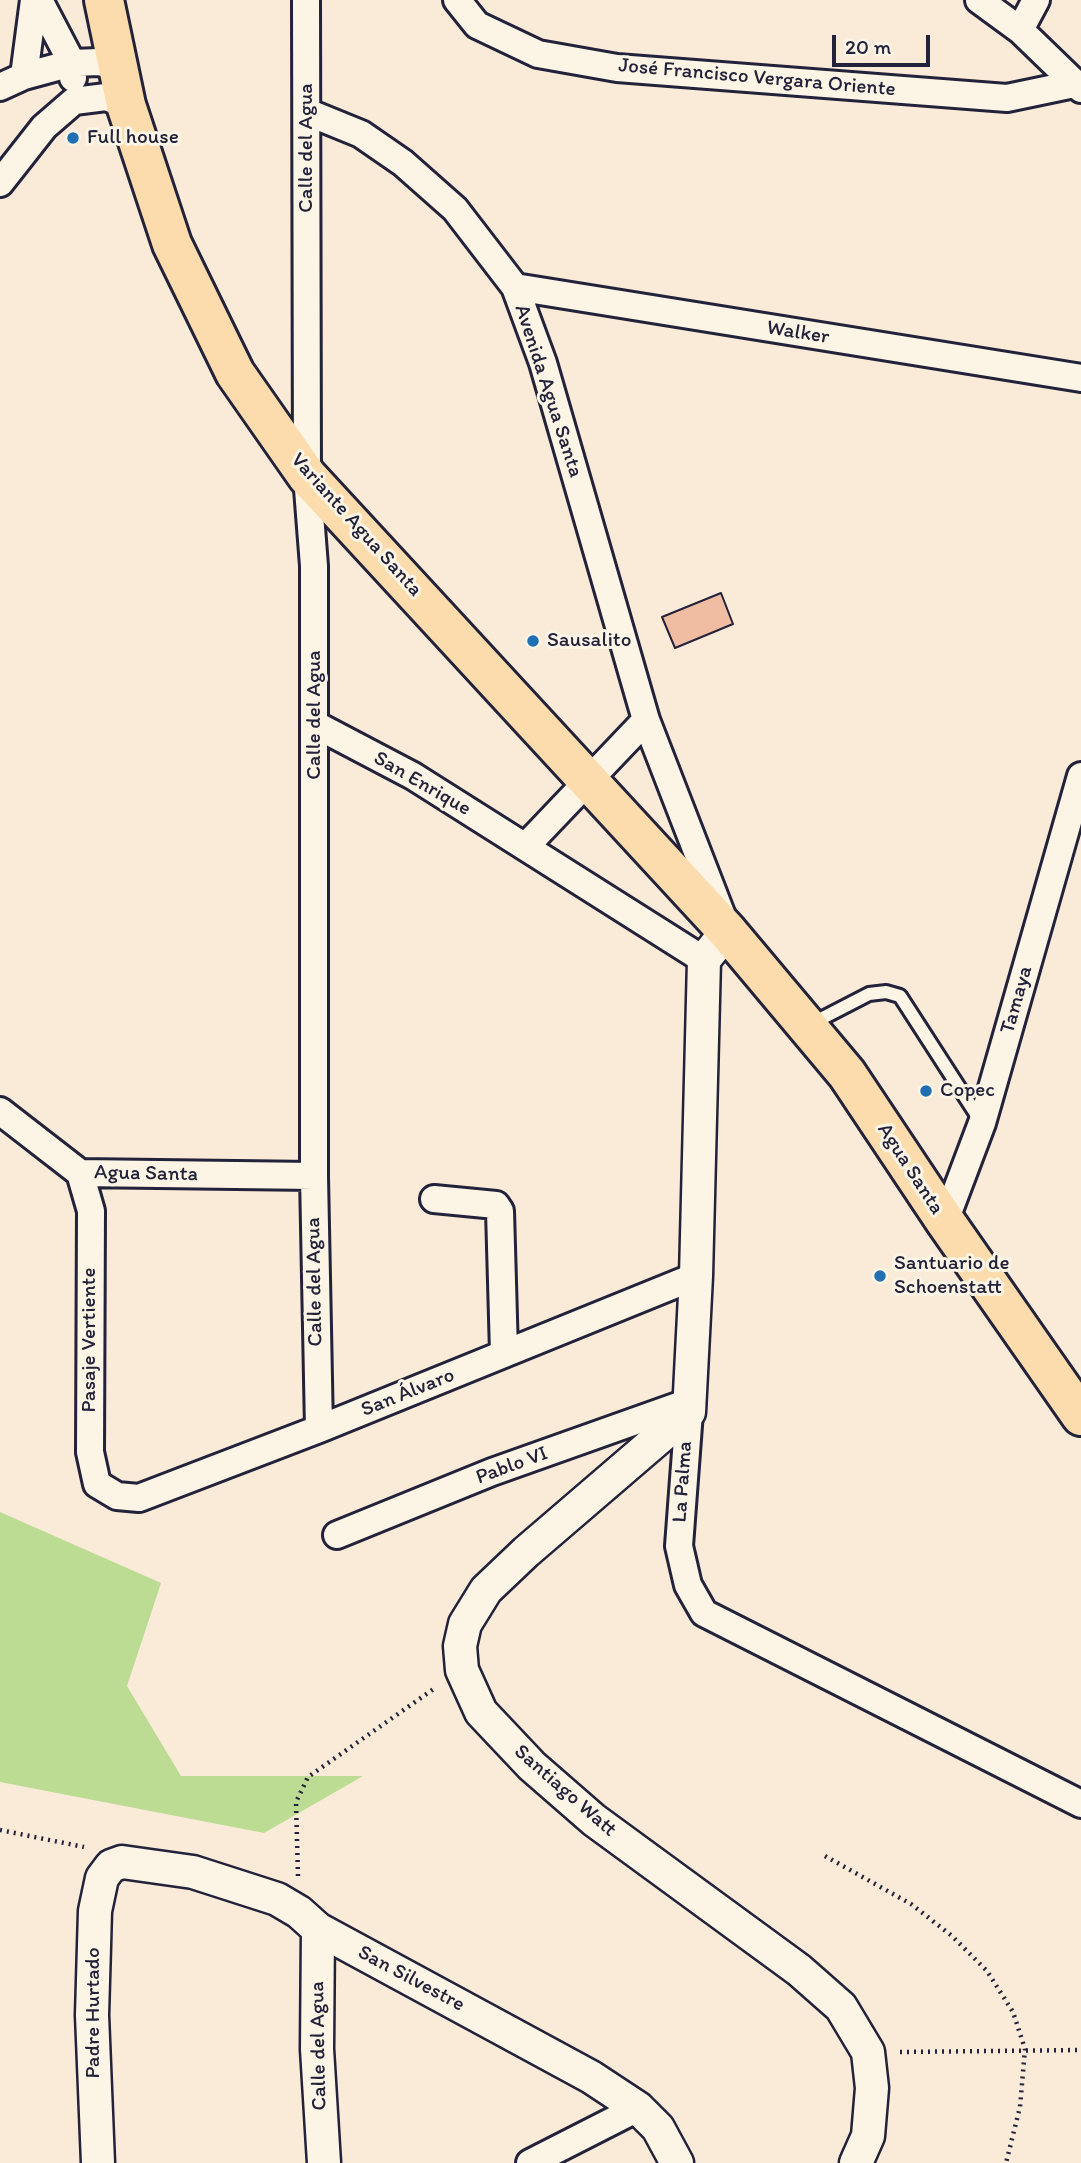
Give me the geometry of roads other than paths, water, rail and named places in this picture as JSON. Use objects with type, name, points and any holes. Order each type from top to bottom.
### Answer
[{"type":"main road","name":"Variante Agua Santa","points":[[104,0],[126,104],[172,244],[229,362],[307,476],[727,931]]},
{"type":"main road","name":"Agua Santa","points":[[727,931],[847,1074],[944,1221],[1081,1416]]},
{"type":"street","points":[[37,0],[72,63],[74,101]]},
{"type":"street","points":[[24,76],[37,0]]},
{"type":"street","name":"Calle del Agua","points":[[306,0],[307,476],[314,566],[316,725],[314,1176],[319,1429]]},
{"type":"street","name":"José Francisco Vergara Oriente","points":[[457,0],[477,24],[538,54],[617,68],[1007,98],[1078,87]]},
{"type":"street","points":[[979,0],[1020,30],[1078,87]]},
{"type":"street","points":[[1020,30],[1036,0]]},
{"type":"street","points":[[0,87],[24,76],[72,63],[99,62],[117,67]]},
{"type":"street","points":[[0,183],[44,127],[74,101],[106,97],[126,104]]},
{"type":"street","name":"Avenida Agua Santa","points":[[307,112],[361,134],[402,163],[455,209],[515,287],[543,363],[646,720],[727,931]]},
{"type":"street","name":"Walker","points":[[515,287],[1081,378]]},
{"type":"street","points":[[527,845],[646,720]]},
{"type":"street","name":"San Enrique","points":[[316,725],[413,776],[527,845],[704,960]]},
{"type":"street","name":"Tamaya","points":[[944,1221],[982,1123],[1081,776]]},
{"type":"street","points":[[704,960],[727,931]]},
{"type":"street","name":"La Palma","points":[[704,960],[696,1276],[679,1546],[688,1585],[704,1613],[1081,1804]]},
{"type":"street","name":"Agua Santa","points":[[0,1111],[80,1173],[314,1176]]},
{"type":"street","name":"Pasaje Vertiente","points":[[80,1173],[91,1211],[90,1452],[97,1484],[117,1496]]},
{"type":"street","points":[[434,1199],[496,1205],[500,1211],[504,1353]]},
{"type":"street","name":"San Álvaro","points":[[117,1496],[139,1498],[319,1429],[696,1276]]},
{"type":"street","name":"Pablo VI","points":[[337,1535],[492,1472],[689,1407]]},
{"type":"street","name":"Santiago Watt","points":[[689,1407],[486,1590],[465,1624],[460,1646],[462,1670],[481,1712],[532,1766],[594,1820],[809,1979],[841,2007],[868,2052],[872,2088],[867,2136],[856,2163]]},
{"type":"street","name":"San Silvestre","points":[[111,1866],[122,1862],[193,1872],[277,1899],[309,1921],[591,2077],[638,2108],[658,2127],[677,2163]]},
{"type":"street","name":"Padre Hurtado","points":[[97,2163],[92,2015],[95,1911],[102,1878],[111,1866]]},
{"type":"street","name":"Calle del Agua","points":[[309,1921],[324,2163]]},
{"type":"street","points":[[530,2163],[638,2108]]},
{"type":"lane","points":[[807,1026],[869,994],[886,992],[900,996],[982,1123]]},
{"type":"place","name":"Full house","points":[[73,138]]},
{"type":"place","name":"Sausalito","points":[[533,641]]},
{"type":"place","name":"Copec","points":[[926,1091]]},
{"type":"place","name":"Santuario de Schoenstatt","points":[[880,1276]]}]
